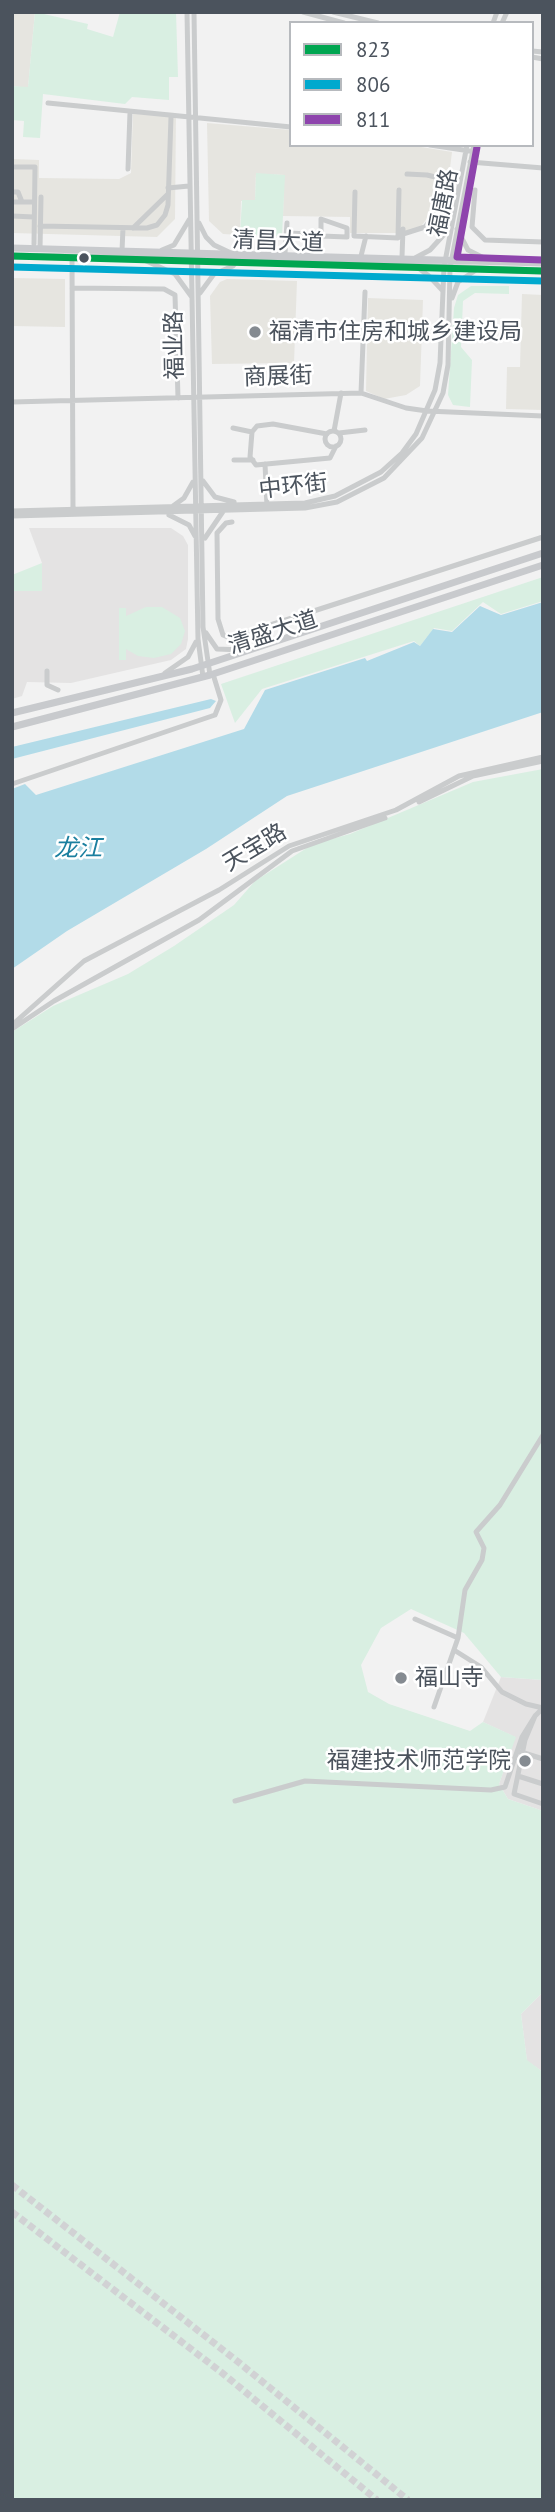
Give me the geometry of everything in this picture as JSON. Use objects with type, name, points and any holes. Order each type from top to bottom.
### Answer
[{"type":"main road","name":"清昌大道","points":[[12,248],[37,246],[155,251],[238,260],[543,262]]},
{"type":"main road","name":"清昌大道","points":[[12,256],[142,259],[231,253],[361,254],[402,257],[414,262]]},
{"type":"main road","name":"清昌大道","points":[[448,263],[478,269],[543,271]]},
{"type":"main road","name":"清盛大道","points":[[12,713],[204,665],[543,553]]},
{"type":"main road","name":"清盛大道","points":[[12,727],[208,675],[543,565]]},
{"type":"street","name":"福业路","points":[[187,12],[204,665]]},
{"type":"street","name":"福业路","points":[[193,217],[189,186],[194,12]]},
{"type":"street","points":[[303,12],[337,21]]},
{"type":"street","points":[[333,12],[359,15]]},
{"type":"street","points":[[48,103],[289,127]]},
{"type":"street","points":[[128,169],[130,112]]},
{"type":"street","points":[[40,226],[134,228],[156,225],[166,215],[171,117]]},
{"type":"street","name":"福唐路","points":[[454,227],[470,162],[470,148]]},
{"type":"street","name":"福唐路","points":[[448,263],[460,183],[470,148]]},
{"type":"street","points":[[470,162],[543,168]]},
{"type":"street","points":[[12,167],[35,167],[34,217],[37,246]]},
{"type":"street","points":[[407,174],[460,183]]},
{"type":"street","points":[[402,257],[403,232],[425,227],[432,218],[443,179]]},
{"type":"street","points":[[134,228],[168,191],[189,186]]},
{"type":"street","points":[[357,236],[398,238],[399,190]]},
{"type":"street","points":[[475,190],[472,226],[485,240],[543,242]]},
{"type":"street","points":[[12,192],[18,192],[22,202]]},
{"type":"street","points":[[355,192],[354,236],[357,236],[357,246],[361,254]]},
{"type":"street","points":[[37,246],[41,197]]},
{"type":"street","points":[[12,202],[34,202]]},
{"type":"street","points":[[12,216],[34,217]]},
{"type":"street","points":[[155,251],[174,245],[193,217],[206,237],[231,253]]},
{"type":"street","points":[[320,250],[321,219],[347,228],[347,237],[321,236]]},
{"type":"street","points":[[285,253],[287,223]]},
{"type":"street","points":[[443,292],[414,262],[454,227],[468,250],[491,261]]},
{"type":"street","points":[[122,251],[123,228]]},
{"type":"street","points":[[286,233],[311,234]]},
{"type":"street","points":[[361,254],[366,236]]},
{"type":"street","points":[[72,258],[73,513]]},
{"type":"street","points":[[142,259],[174,274],[195,297],[209,279],[238,260]]},
{"type":"street","name":"中环街","points":[[73,513],[172,507],[224,510],[314,502],[335,496],[368,480],[402,453],[427,411],[438,379],[443,292],[448,263]]},
{"type":"street","name":"中环街","points":[[12,514],[152,513],[240,505],[315,507],[371,486],[407,457],[422,439],[435,412],[446,373],[448,263]]},
{"type":"street","points":[[449,308],[458,282],[478,269]]},
{"type":"street","points":[[72,288],[164,289],[175,295],[178,398]]},
{"type":"street","points":[[361,393],[365,292]]},
{"type":"street","points":[[341,393],[337,432],[341,440],[330,458],[256,465],[253,460],[252,432],[257,426],[273,424],[327,434],[337,432],[365,430]]},
{"type":"street","name":"商展街","points":[[12,402],[361,393],[406,408],[427,411],[543,416]]},
{"type":"street","points":[[233,428],[252,432]]},
{"type":"street","points":[[327,434],[327,443],[336,446]]},
{"type":"street","points":[[234,460],[253,460]]},
{"type":"street","points":[[265,464],[267,507]]},
{"type":"street","points":[[172,507],[184,498],[198,478],[215,497],[240,505]]},
{"type":"street","points":[[152,513],[181,518],[200,541],[224,510]]},
{"type":"street","points":[[220,650],[226,637],[218,620],[217,533],[226,523],[232,522]]},
{"type":"street","points":[[226,637],[276,625],[543,537]]},
{"type":"street","name":"福业路","points":[[12,784],[215,715],[221,700],[204,665],[198,639],[200,541]]},
{"type":"street","points":[[471,561],[476,575]]},
{"type":"street","points":[[203,627],[210,642],[220,650],[253,649]]},
{"type":"street","points":[[159,676],[188,657],[198,639]]},
{"type":"street","points":[[47,671],[47,685],[58,690]]},
{"type":"street","name":"天宝路","points":[[12,1027],[199,920],[292,850],[397,813],[461,780],[543,759]]},
{"type":"street","name":"天宝路","points":[[12,1027],[84,961],[219,890],[289,846],[396,810],[471,772],[543,759]]},
{"type":"street","points":[[434,1706],[458,1638],[465,1590],[482,1560],[484,1548],[477,1532],[500,1505],[543,1435]]},
{"type":"street","points":[[415,1619],[458,1638]]},
{"type":"street","points":[[235,1801],[305,1781],[491,1790],[505,1787],[522,1737],[543,1708],[526,1704],[502,1692],[481,1667],[454,1650]]},
{"type":"street","points":[[534,1719],[543,1725]]},
{"type":"street","points":[[534,1719],[521,1752],[514,1794],[543,1804]]},
{"type":"street","points":[[521,1752],[543,1759]]},
{"type":"street","points":[[518,1776],[543,1784]]},
{"type":"shaded area","points":[[12,12],[35,12],[28,88],[12,86]]},
{"type":"shaded area","points":[[133,111],[176,113],[175,219],[157,237],[12,233],[12,159],[39,160],[39,178],[119,179],[131,173]]},
{"type":"shaded area","points":[[207,123],[289,130],[289,147],[421,147],[452,152],[448,184],[436,183],[435,207],[420,228],[401,233],[350,233],[350,217],[283,216],[284,175],[256,174],[255,201],[241,201],[240,235],[223,234],[209,221]]},
{"type":"shaded area","points":[[12,278],[65,279],[65,327],[12,326]]},
{"type":"shaded area","points":[[227,279],[297,281],[294,363],[212,364],[210,296],[220,282]]},
{"type":"shaded area","points":[[522,294],[543,295],[543,410],[506,409],[507,367],[520,367]]},
{"type":"shaded area","points":[[368,298],[423,300],[420,386],[406,395],[384,399],[366,391]]},
{"type":"shaded area","points":[[29,528],[171,528],[183,536],[188,545],[186,649],[171,660],[71,683],[27,682],[22,696],[12,699],[12,591],[42,591],[42,563]]},
{"type":"shaded area","name":"福建技术师范学院","points":[[501,1677],[543,1680],[543,1811],[508,1799],[499,1784],[515,1737],[483,1722]]},
{"type":"shaded area","points":[[543,1992],[543,2072],[527,2061],[521,2014]]},
{"type":"green space","points":[[35,12],[88,24],[87,29],[113,37],[120,12],[176,12],[178,77],[169,77],[169,100],[132,97],[125,104],[43,94],[40,138],[23,137],[24,121],[12,120],[12,86],[28,87]]},
{"type":"green space","points":[[256,173],[285,175],[282,236],[240,235],[242,200],[255,200]]},
{"type":"green space","points":[[471,286],[509,286],[509,294],[475,293],[463,301],[461,347],[472,360],[470,407],[453,405],[448,395],[454,308],[458,295]]},
{"type":"green space","points":[[42,563],[42,591],[12,591],[12,575]]},
{"type":"green space","points":[[543,577],[543,601],[501,614],[483,602],[452,631],[434,628],[420,646],[414,641],[262,689],[235,723],[221,684]]},
{"type":"green space","points":[[146,607],[162,607],[180,618],[185,631],[181,644],[171,654],[154,658],[138,656],[126,649],[126,660],[119,660],[119,608],[126,608],[126,616]]},
{"type":"green space","points":[[543,769],[543,1680],[501,1677],[464,1633],[411,1609],[381,1628],[361,1665],[368,1692],[389,1704],[470,1731],[483,1722],[516,1737],[499,1784],[508,1799],[543,1811],[543,1992],[521,2014],[527,2060],[543,2072],[543,2500],[12,2500],[12,1032],[53,1006],[128,974],[174,946],[234,905],[255,881],[313,844],[350,834],[473,782]]},
{"type":"water","name":"龙江","points":[[543,602],[543,712],[287,796],[206,849],[67,931],[12,969],[12,789],[25,784],[36,795],[244,729],[265,690],[365,658],[367,661],[414,642],[420,646],[433,629],[452,632],[480,606],[501,615]]},
{"type":"water","points":[[211,699],[216,701],[210,708],[12,759],[12,747]]},
{"type":"tunnel","points":[[12,2185],[237,2361],[408,2500]]},
{"type":"tunnel","points":[[12,2212],[221,2372],[377,2500]]},
{"type":"transit line","name":"811","points":[[477,147],[457,257],[543,260]]},
{"type":"transit line","name":"823","points":[[12,256],[543,271]]},
{"type":"transit line","name":"806","points":[[12,267],[543,281]]},
{"type":"place","name":"福清市住房和城乡建设局","points":[[255,332]]},
{"type":"place","name":"福山寺","points":[[401,1678]]},
{"type":"place","name":"福建技术师范学院","points":[[525,1761]]}]
